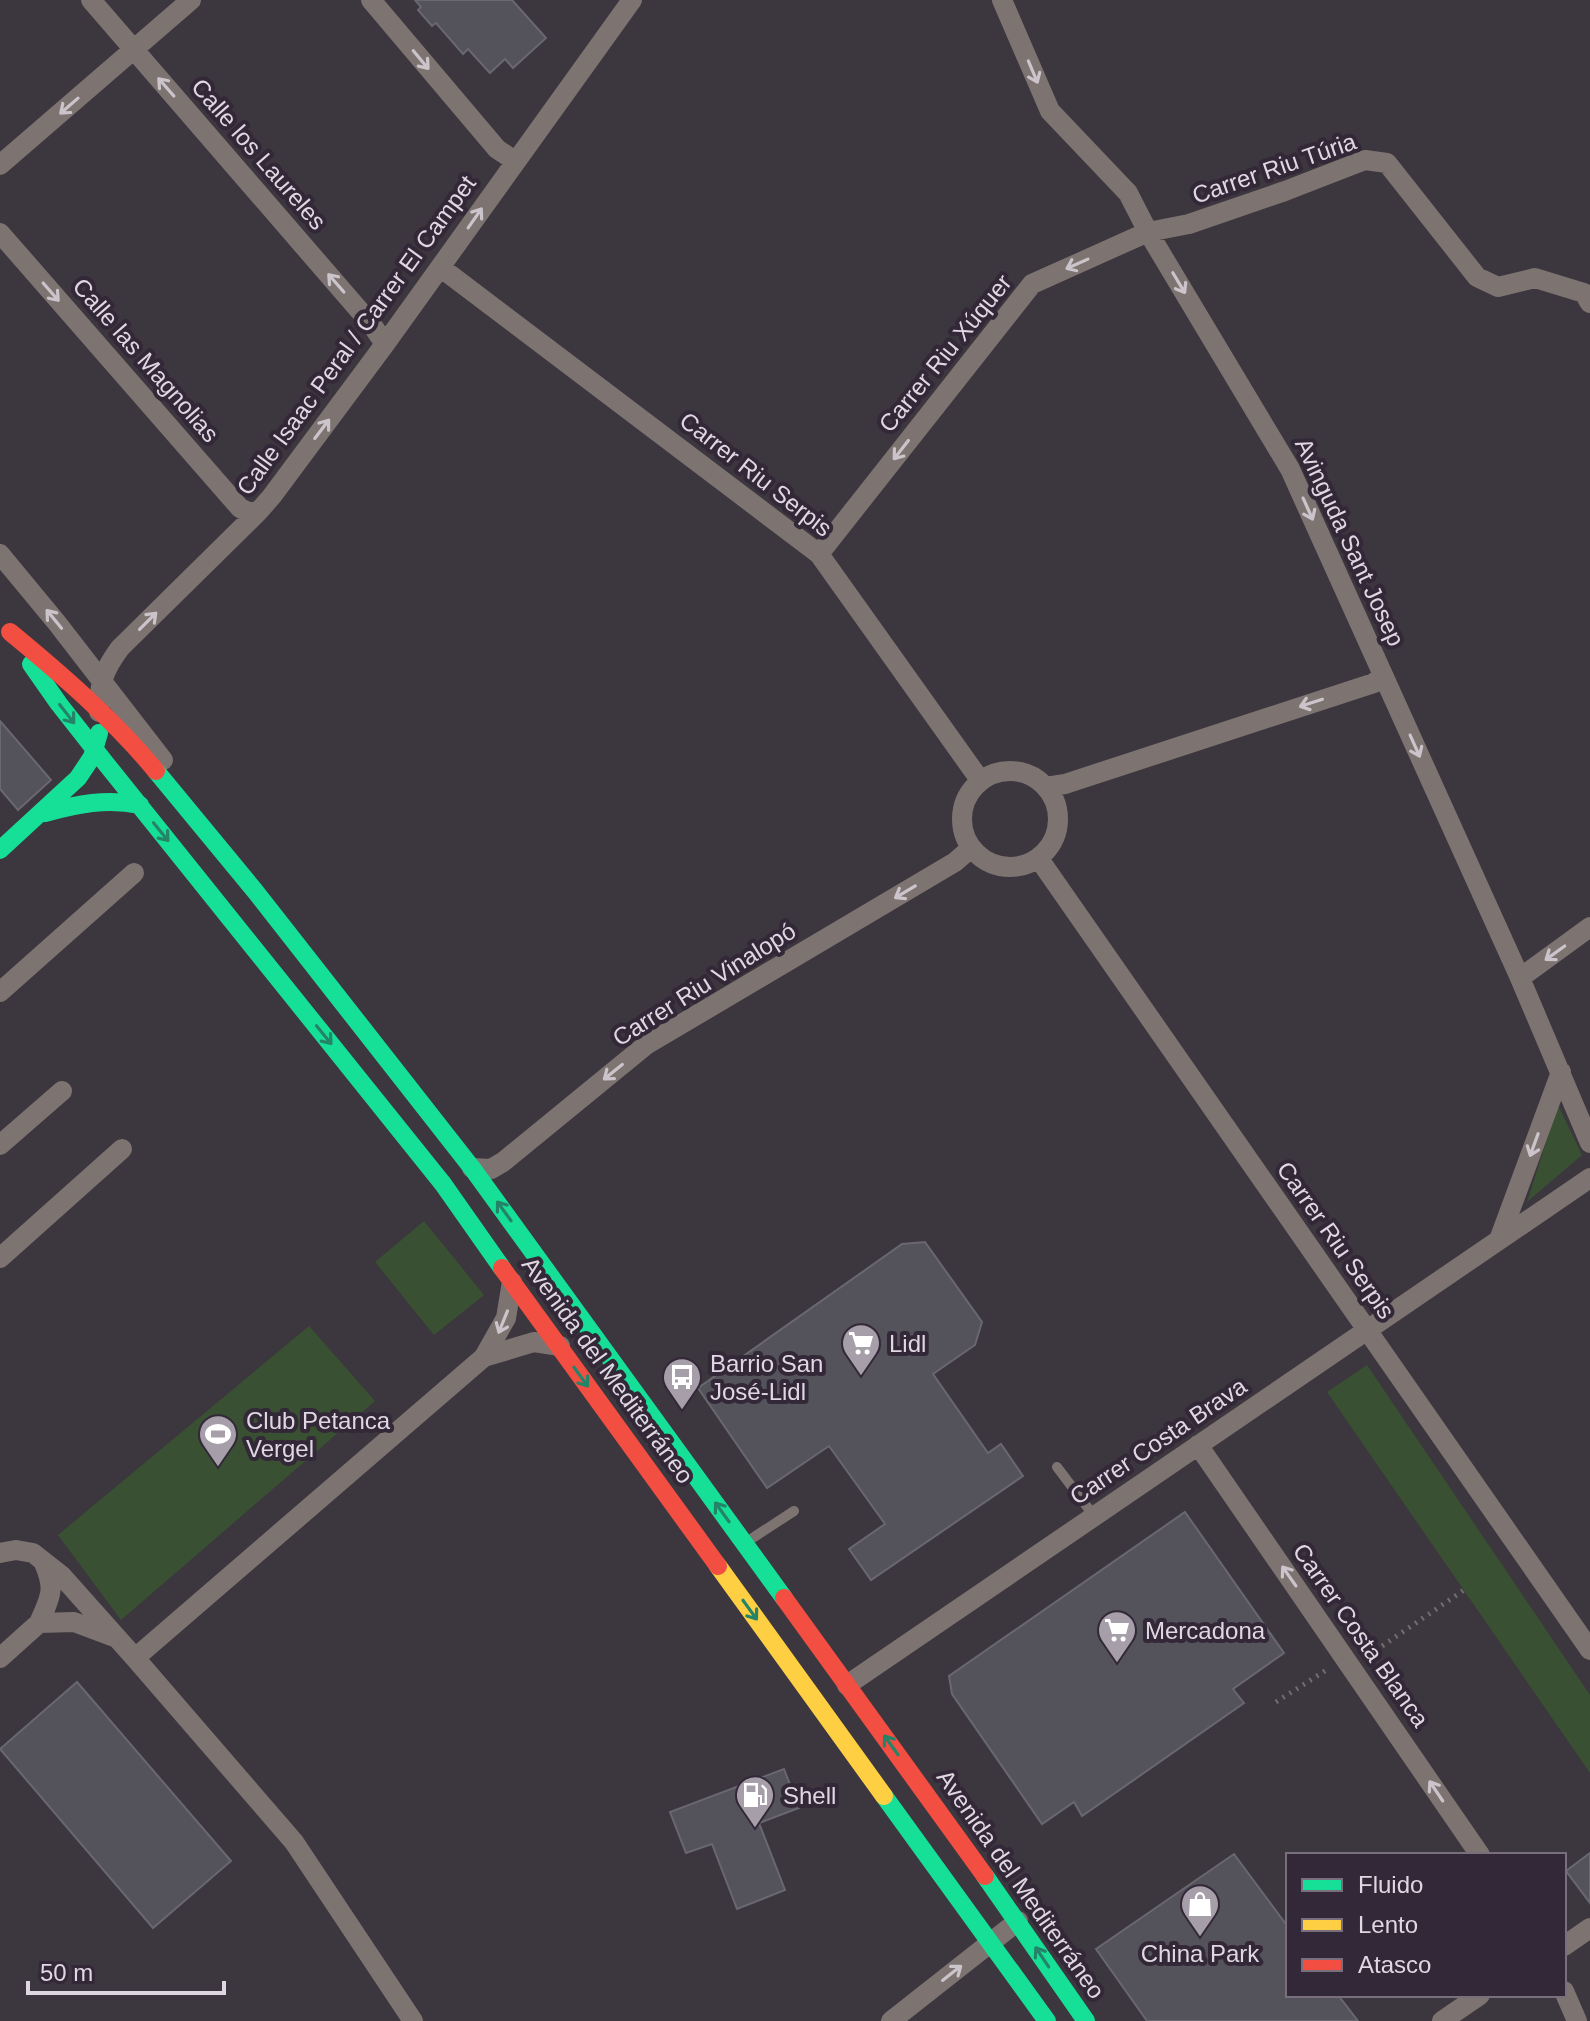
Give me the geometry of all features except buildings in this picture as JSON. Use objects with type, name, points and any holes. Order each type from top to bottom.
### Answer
[{"type":"street","name":"Calle los Laureles","points":[[91,0],[372,325],[385,344]]},
{"type":"street","points":[[0,165],[191,0]]},
{"type":"street","points":[[371,0],[497,149],[515,161]]},
{"type":"street","name":"Calle Isaac Peral / Carrer El Campet","points":[[101,682],[120,648],[258,512],[385,344],[632,0]]},
{"type":"street","name":"Avinguda Sant Josep","points":[[1002,0],[1050,111],[1128,193],[1148,232],[1290,469],[1520,978],[1590,1143]]},
{"type":"street","name":"Carrer Riu Túria","points":[[1148,232],[1203,219],[1365,160],[1387,163],[1477,277],[1498,287],[1535,278],[1584,293],[1590,303]]},
{"type":"street","name":"Carrer Riu Xúquer","points":[[819,554],[1032,284],[1148,232]]},
{"type":"street","name":"Calle las Magnolias","points":[[0,233],[240,508],[258,512]]},
{"type":"street","name":"Carrer Riu Serpis","points":[[440,267],[819,554],[980,780]]},
{"type":"street","name":"Avenida del Mediterráneo","points":[[0,554],[205,813],[255,891]]},
{"type":"street","name":"Avenida del Mediterráneo","points":[[5,626],[56,670],[142,754],[255,891],[472,1168],[1018,1921],[1086,2021]]},
{"type":"street","name":"Avenida del Mediterráneo","points":[[5,626],[59,704],[443,1184],[1047,2021]]},
{"type":"street","points":[[1046,787],[1065,784],[1360,688],[1374,683],[1383,675]]},
{"type":"street","points":[[1,847],[85,769],[95,749],[99,731],[101,682]]},
{"type":"street","name":"Avenida del Mediterráneo","points":[[85,769],[107,765],[132,767],[146,774],[188,818],[201,827]]},
{"type":"street","points":[[1022,772],[1046,787],[1055,800],[1059,816],[1057,832],[1050,847],[1039,859],[1025,866],[995,866],[970,849],[963,835],[963,805],[980,780],[993,773],[1022,772]]},
{"type":"street","points":[[40,814],[86,802],[140,805]]},
{"type":"street","name":"Carrer Riu Vinalopó","points":[[472,1168],[491,1169],[503,1162],[646,1045],[955,862],[970,849]]},
{"type":"street","name":"Carrer Riu Serpis","points":[[1039,859],[1590,1650]]},
{"type":"street","points":[[0,992],[134,873]]},
{"type":"street","points":[[1520,978],[1590,927]]},
{"type":"street","points":[[1499,1240],[1561,1072]]},
{"type":"street","points":[[0,1145],[62,1091]]},
{"type":"street","points":[[0,1258],[122,1149]]},
{"type":"street","name":"Carrer Costa Brava","points":[[847,1685],[1590,1178]]},
{"type":"street","points":[[135,1658],[484,1357],[506,1318],[512,1282]]},
{"type":"street","points":[[484,1357],[534,1342],[560,1346]]},
{"type":"street","name":"Carrer Costa Blanca","points":[[1198,1445],[1479,1853]]},
{"type":"street","points":[[0,1553],[16,1550],[33,1553],[61,1575],[135,1658],[294,1842],[413,2021]]},
{"type":"street","points":[[0,1658],[39,1623],[51,1593],[51,1580],[44,1563]]},
{"type":"street","points":[[39,1623],[74,1622],[117,1639]]},
{"type":"street","points":[[891,2021],[1018,1921]]},
{"type":"street","points":[[1566,1945],[1590,1928]]},
{"type":"street","points":[[1566,1996],[1577,2021]]},
{"type":"street","points":[[1442,2021],[1477,1997]]},
{"type":"lane","points":[[1057,1467],[1094,1516]]},
{"type":"lane","points":[[745,1543],[794,1511]]},
{"type":"path","points":[[1276,1702],[1349,1662],[1464,1590]]},
{"type":"green space","points":[[1558,1105],[1582,1155],[1527,1202]]},
{"type":"green space","points":[[424,1221],[484,1295],[434,1335],[375,1262]]},
{"type":"green space","name":"Club Petanca Vergel","points":[[309,1326],[375,1401],[121,1620],[58,1535]]},
{"type":"green space","points":[[1367,1365],[1590,1695],[1590,1773],[1327,1392]]},
{"type":"traffic: fast","points":[[31,664],[107,765],[443,1184],[502,1268]]},
{"type":"traffic: fast","points":[[0,850],[78,778],[92,757],[99,733]]},
{"type":"traffic: fast","points":[[156,771],[255,891],[472,1168],[784,1598]]},
{"type":"traffic: fast","points":[[45,813],[92,803],[140,805]]},
{"type":"traffic: fast","points":[[884,1796],[1047,2021]]},
{"type":"traffic: fast","points":[[985,1876],[1086,2021]]},
{"type":"traffic: slow","points":[[718,1566],[884,1796]]},
{"type":"traffic: jam","points":[[10,632],[86,698],[156,771]]},
{"type":"traffic: jam","points":[[502,1268],[718,1566]]},
{"type":"traffic: jam","points":[[784,1598],[985,1876]]},
{"type":"place","name":"Lidl","points":[[861,1377]]},
{"type":"place","name":"Barrio San José-Lidl","points":[[682,1411]]},
{"type":"place","name":"Club Petanca Vergel","points":[[218,1468]]},
{"type":"place","name":"Mercadona","points":[[1117,1664]]},
{"type":"place","name":"Shell","points":[[755,1829]]},
{"type":"place","name":"China Park","points":[[1200,1938]]}]
